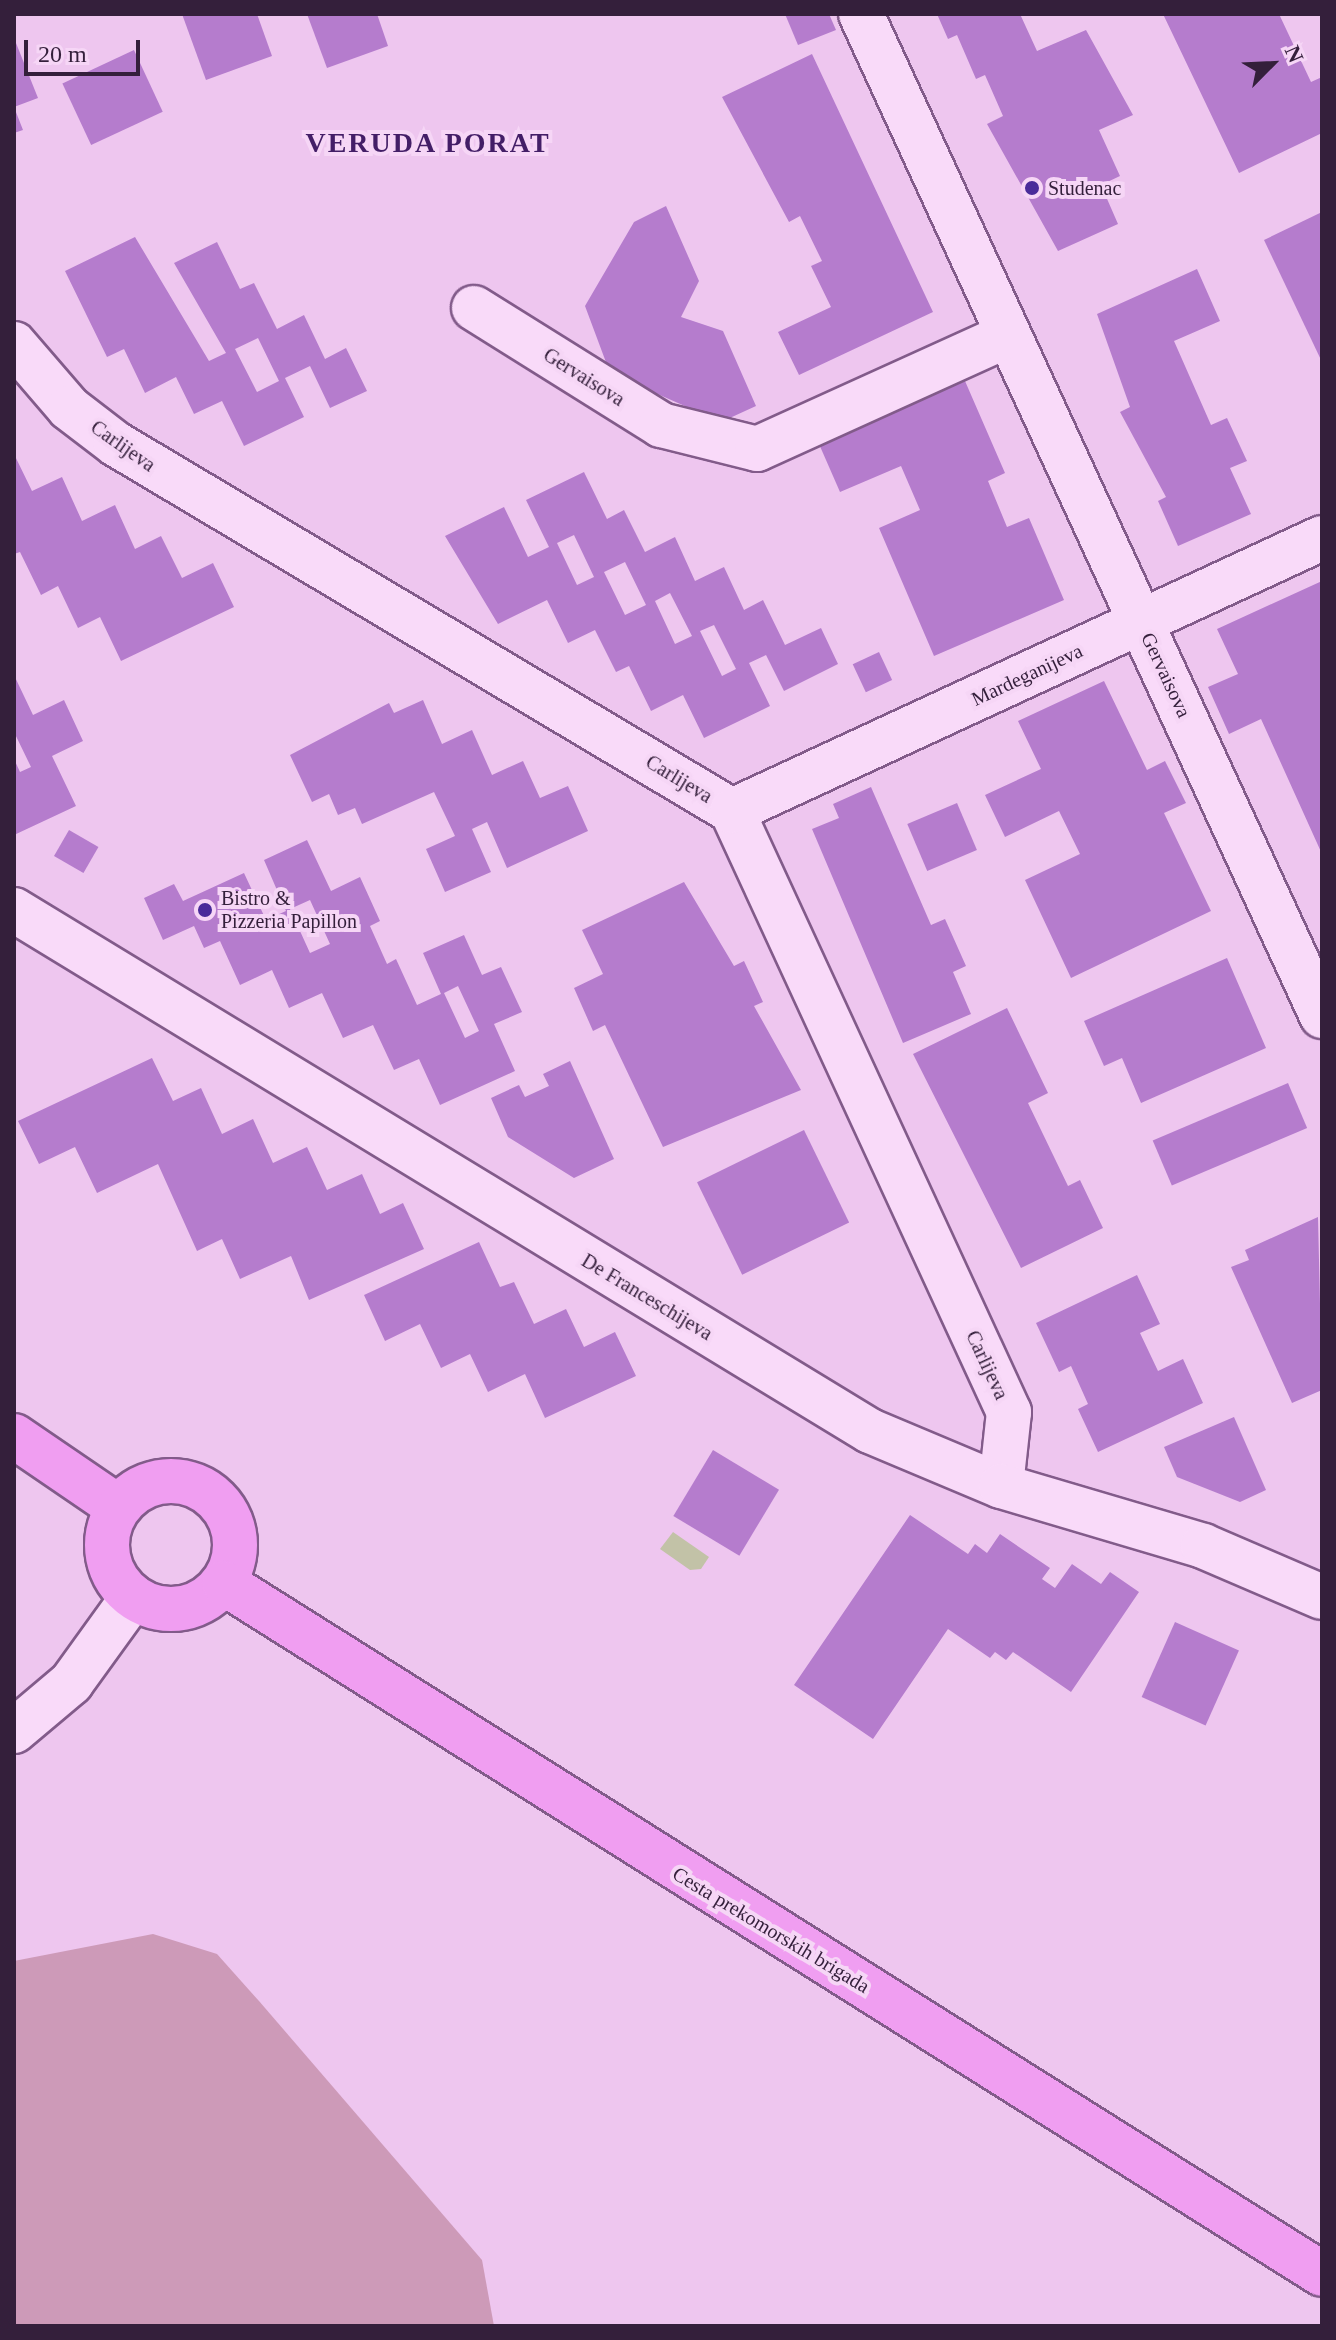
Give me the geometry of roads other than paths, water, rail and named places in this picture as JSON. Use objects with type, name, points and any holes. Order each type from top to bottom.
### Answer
[{"type":"main road","points":[[14,1436],[118,1507]]},
{"type":"main road","points":[[160,1480],[208,1491],[235,1534],[224,1583],[181,1609],[133,1597],[107,1555],[118,1507],[160,1480]]},
{"type":"main road","name":"Cesta prekomorskih brigada","points":[[224,1583],[1322,2274]]},
{"type":"street","name":"Gervaisova","points":[[861,14],[1322,1016]]},
{"type":"street","name":"Gervaisova","points":[[474,308],[661,425],[757,449],[1008,335]]},
{"type":"street","name":"Carlijeva","points":[[14,344],[69,408],[116,444],[732,811],[1009,1412],[1001,1486]]},
{"type":"street","name":"Mardeganijeva","points":[[732,811],[1322,538]]},
{"type":"street","name":"De Franceschijeva","points":[[14,910],[870,1431],[1001,1486],[1203,1546],[1322,1597]]},
{"type":"street","points":[[14,1731],[71,1683],[133,1597]]},
{"type":"place","name":"Studenac","points":[[1032,188]]},
{"type":"place","name":"Bistro & Pizzeria Papillon","points":[[205,910]]},
{"type":"district","name":"VERUDA PORAT","points":[[428,143]]}]
